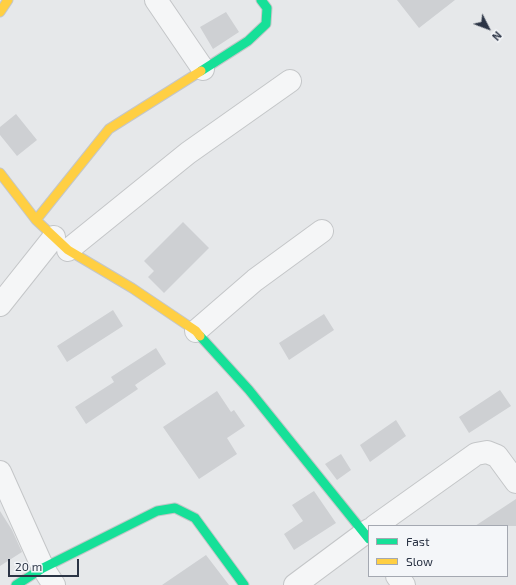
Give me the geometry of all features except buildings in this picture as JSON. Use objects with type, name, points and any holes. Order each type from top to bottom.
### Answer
[{"type":"street","points":[[0,12],[8,0]]},
{"type":"street","points":[[156,0],[203,69]]},
{"type":"street","points":[[36,220],[109,129],[248,41],[266,24],[267,8],[261,0]]},
{"type":"street","points":[[0,305],[61,244],[290,81]]},
{"type":"street","points":[[0,173],[36,220],[61,244],[132,288],[196,331],[249,390],[368,531]]},
{"type":"street","points":[[196,331],[255,280],[322,231]]},
{"type":"street","points":[[379,525],[476,454],[487,452],[497,456],[516,482]]},
{"type":"street","points":[[0,472],[48,576]]},
{"type":"street","points":[[16,585],[48,576],[158,511],[175,508],[186,512],[195,518],[244,585]]},
{"type":"street","points":[[295,585],[368,533]]},
{"type":"street","points":[[398,577],[404,585]]},
{"type":"traffic: fast","points":[[201,71],[248,41],[266,24],[267,8],[261,0]]},
{"type":"traffic: fast","points":[[200,336],[249,390],[368,538]]},
{"type":"traffic: fast","points":[[16,585],[43,568],[157,511],[175,508],[195,518],[244,585]]},
{"type":"traffic: slow","points":[[0,12],[8,0]]},
{"type":"traffic: slow","points":[[36,220],[109,129],[201,71]]},
{"type":"traffic: slow","points":[[0,173],[36,220],[68,250],[132,288],[196,331],[200,336]]}]
